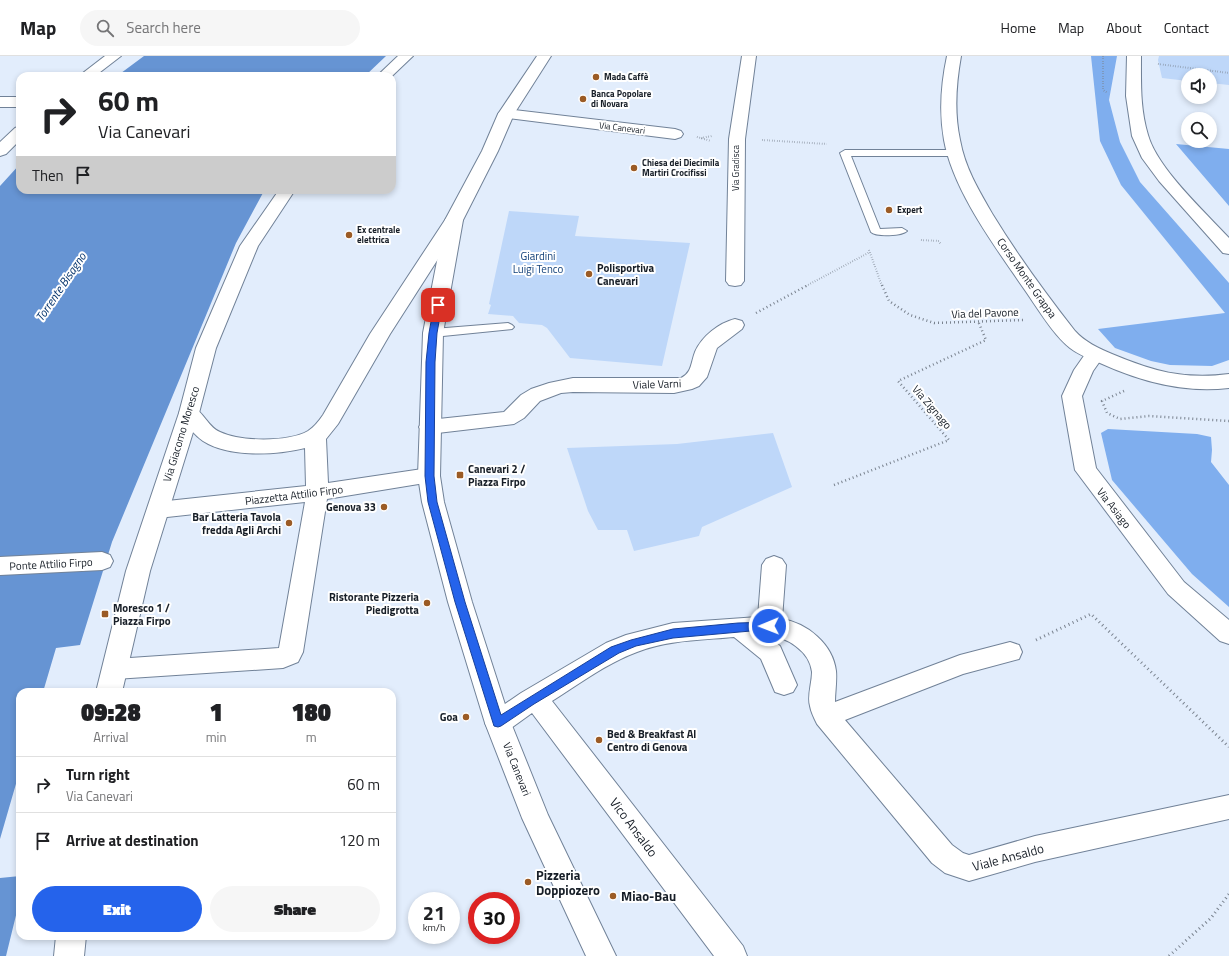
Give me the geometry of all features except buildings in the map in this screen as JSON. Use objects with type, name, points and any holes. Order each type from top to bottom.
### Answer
[{"type":"street","points":[[92,72],[114,56]]},
{"type":"street","points":[[388,72],[406,56]]},
{"type":"street","name":"Via Canevari","points":[[315,436],[328,422],[380,334],[454,220],[490,151],[506,114],[544,56]]},
{"type":"street","name":"Via Gradisca","points":[[736,281],[736,149],[749,56]]},
{"type":"street","name":"Corso Monte Grappa","points":[[954,56],[948,93],[949,119],[955,153],[970,188],[996,234],[1050,313],[1076,343],[1095,354],[1123,366],[1169,381],[1196,383],[1229,381]]},
{"type":"street","points":[[1134,56],[1133,96],[1140,136],[1150,158],[1165,178],[1229,250]]},
{"type":"street","points":[[0,102],[16,102]]},
{"type":"street","name":"Via Canevari","points":[[506,114],[675,134]]},
{"type":"street","points":[[0,151],[16,135]]},
{"type":"street","name":"Via Giacomo Moresco","points":[[110,688],[138,571],[189,413],[206,348],[249,246],[284,194]]},
{"type":"street","name":"Via Canevari","points":[[454,220],[433,333],[430,362],[429,476],[433,502],[460,602],[498,722],[536,818],[601,956]]},
{"type":"street","name":"Viale Varni","points":[[429,427],[472,424],[507,419],[517,414],[532,397],[563,386],[674,386],[686,384],[698,375],[705,351],[709,345],[735,325]]},
{"type":"street","name":"Via Asiago","points":[[1095,354],[1084,370],[1072,396],[1086,470],[1176,588],[1228,633]]},
{"type":"street","points":[[115,669],[275,658],[289,655],[293,644],[317,493],[318,472],[315,436],[296,443],[280,445],[247,446],[233,444],[204,432],[189,413]]},
{"type":"street","name":"Piazzetta Attilio Firpo","points":[[158,510],[317,493],[429,476]]},
{"type":"street","name":"Ponte Attilio Firpo","points":[[0,566],[102,561]]},
{"type":"street","points":[[769,626],[774,565]]},
{"type":"street","name":"Viale Ansaldo","points":[[498,722],[615,650],[635,642],[673,634],[738,627],[769,626],[786,629],[804,638],[817,653],[822,661],[824,672],[822,705],[826,716],[938,850],[955,864],[969,868],[1035,849],[1229,807]]},
{"type":"street","points":[[738,627],[771,653],[784,685]]},
{"type":"street","points":[[826,716],[960,665],[1010,652]]},
{"type":"street","name":"Vico Ansaldo","points":[[535,698],[732,956]]},
{"type":"street","points":[[69,956],[71,940]]},
{"type":"lane","points":[[902,231],[876,232],[845,153],[955,153]]},
{"type":"lane","points":[[433,333],[508,327]]},
{"type":"path","points":[[1103,56],[1104,90],[1109,93]]},
{"type":"path","points":[[1151,64],[1229,73]]},
{"type":"path","points":[[675,134],[701,138],[736,149]]},
{"type":"path","points":[[735,325],[870,252]]},
{"type":"path","name":"Via del Pavone","points":[[934,323],[1029,320]]},
{"type":"path","name":"Via Zignago","points":[[834,485],[949,440],[898,381],[986,340],[978,321]]},
{"type":"path","points":[[1126,391],[1102,401],[1107,414],[1120,419],[1149,416],[1229,421]]},
{"type":"path","points":[[1010,652],[1091,614],[1229,747]]},
{"type":"path","points":[[1169,956],[1211,918],[1229,894]]},
{"type":"green space","points":[[1159,56],[1229,56],[1229,85],[1217,84],[1217,68],[1181,68],[1181,80],[1162,78],[1158,60]]},
{"type":"green space","name":"Polisportiva Canevari","points":[[509,211],[579,216],[575,236],[690,243],[662,366],[570,358],[547,328],[542,325],[519,323],[513,316],[488,314]]},
{"type":"green space","points":[[773,433],[792,487],[702,527],[699,536],[634,551],[627,530],[598,530],[588,511],[567,448],[677,444]]},
{"type":"shaded area","points":[[1091,56],[1117,56],[1109,100],[1120,142],[1140,182],[1229,283],[1229,360],[1212,366],[1170,365],[1151,361],[1115,348],[1098,329],[1225,313],[1121,185],[1100,141]]},
{"type":"shaded area","points":[[1176,144],[1181,144],[1181,148],[1229,149],[1229,206]]},
{"type":"shaded area","points":[[1108,429],[1197,434],[1211,437],[1211,462],[1229,485],[1229,607],[1192,574],[1112,480],[1101,433]]},
{"type":"water","points":[[144,56],[386,56],[369,72],[122,72]]},
{"type":"water","name":"Torrente Bisagno","points":[[16,168],[16,194],[262,194],[236,243],[112,542],[80,645],[56,648],[44,688],[16,688],[16,784],[0,839],[0,186]]},
{"type":"water","points":[[16,876],[16,915],[6,956],[0,956],[0,878]]},
{"type":"place","name":"Mada Caffè","points":[[596,77]]},
{"type":"place","name":"Banca Popolare di Novara","points":[[583,99]]},
{"type":"place","name":"Chiesa dei Diecimila Martiri Crocifissi","points":[[634,168]]},
{"type":"place","name":"Expert","points":[[889,210]]},
{"type":"place","name":"Ex centrale elettrica","points":[[349,235]]},
{"type":"place","name":"Polisportiva Canevari","points":[[589,274]]},
{"type":"place","name":"Canevari 2 / Piazza Firpo","points":[[460,475]]},
{"type":"place","name":"Genova 33","points":[[384,507]]},
{"type":"place","name":"Bar Latteria Tavola fredda Agli Archi","points":[[289,523]]},
{"type":"place","name":"Ristorante Pizzeria Piedigrotta","points":[[427,603]]},
{"type":"place","name":"Moresco 1 / Piazza Firpo","points":[[105,614]]},
{"type":"place","name":"Goa","points":[[466,717]]},
{"type":"place","name":"Bed & Breakfast Al Centro di Genova","points":[[599,740]]},
{"type":"place","name":"Pizzeria Doppiozero","points":[[528,882]]},
{"type":"place","name":"Miao-Bau","points":[[613,896]]},
{"type":"route","points":[[438,305],[430,362],[429,476],[433,502],[460,602],[498,722],[615,650],[635,642],[673,634],[738,627],[769,626]]},
{"type":"park label","name":"Giardini Luigi Tenco","points":[[538,262]]}]
